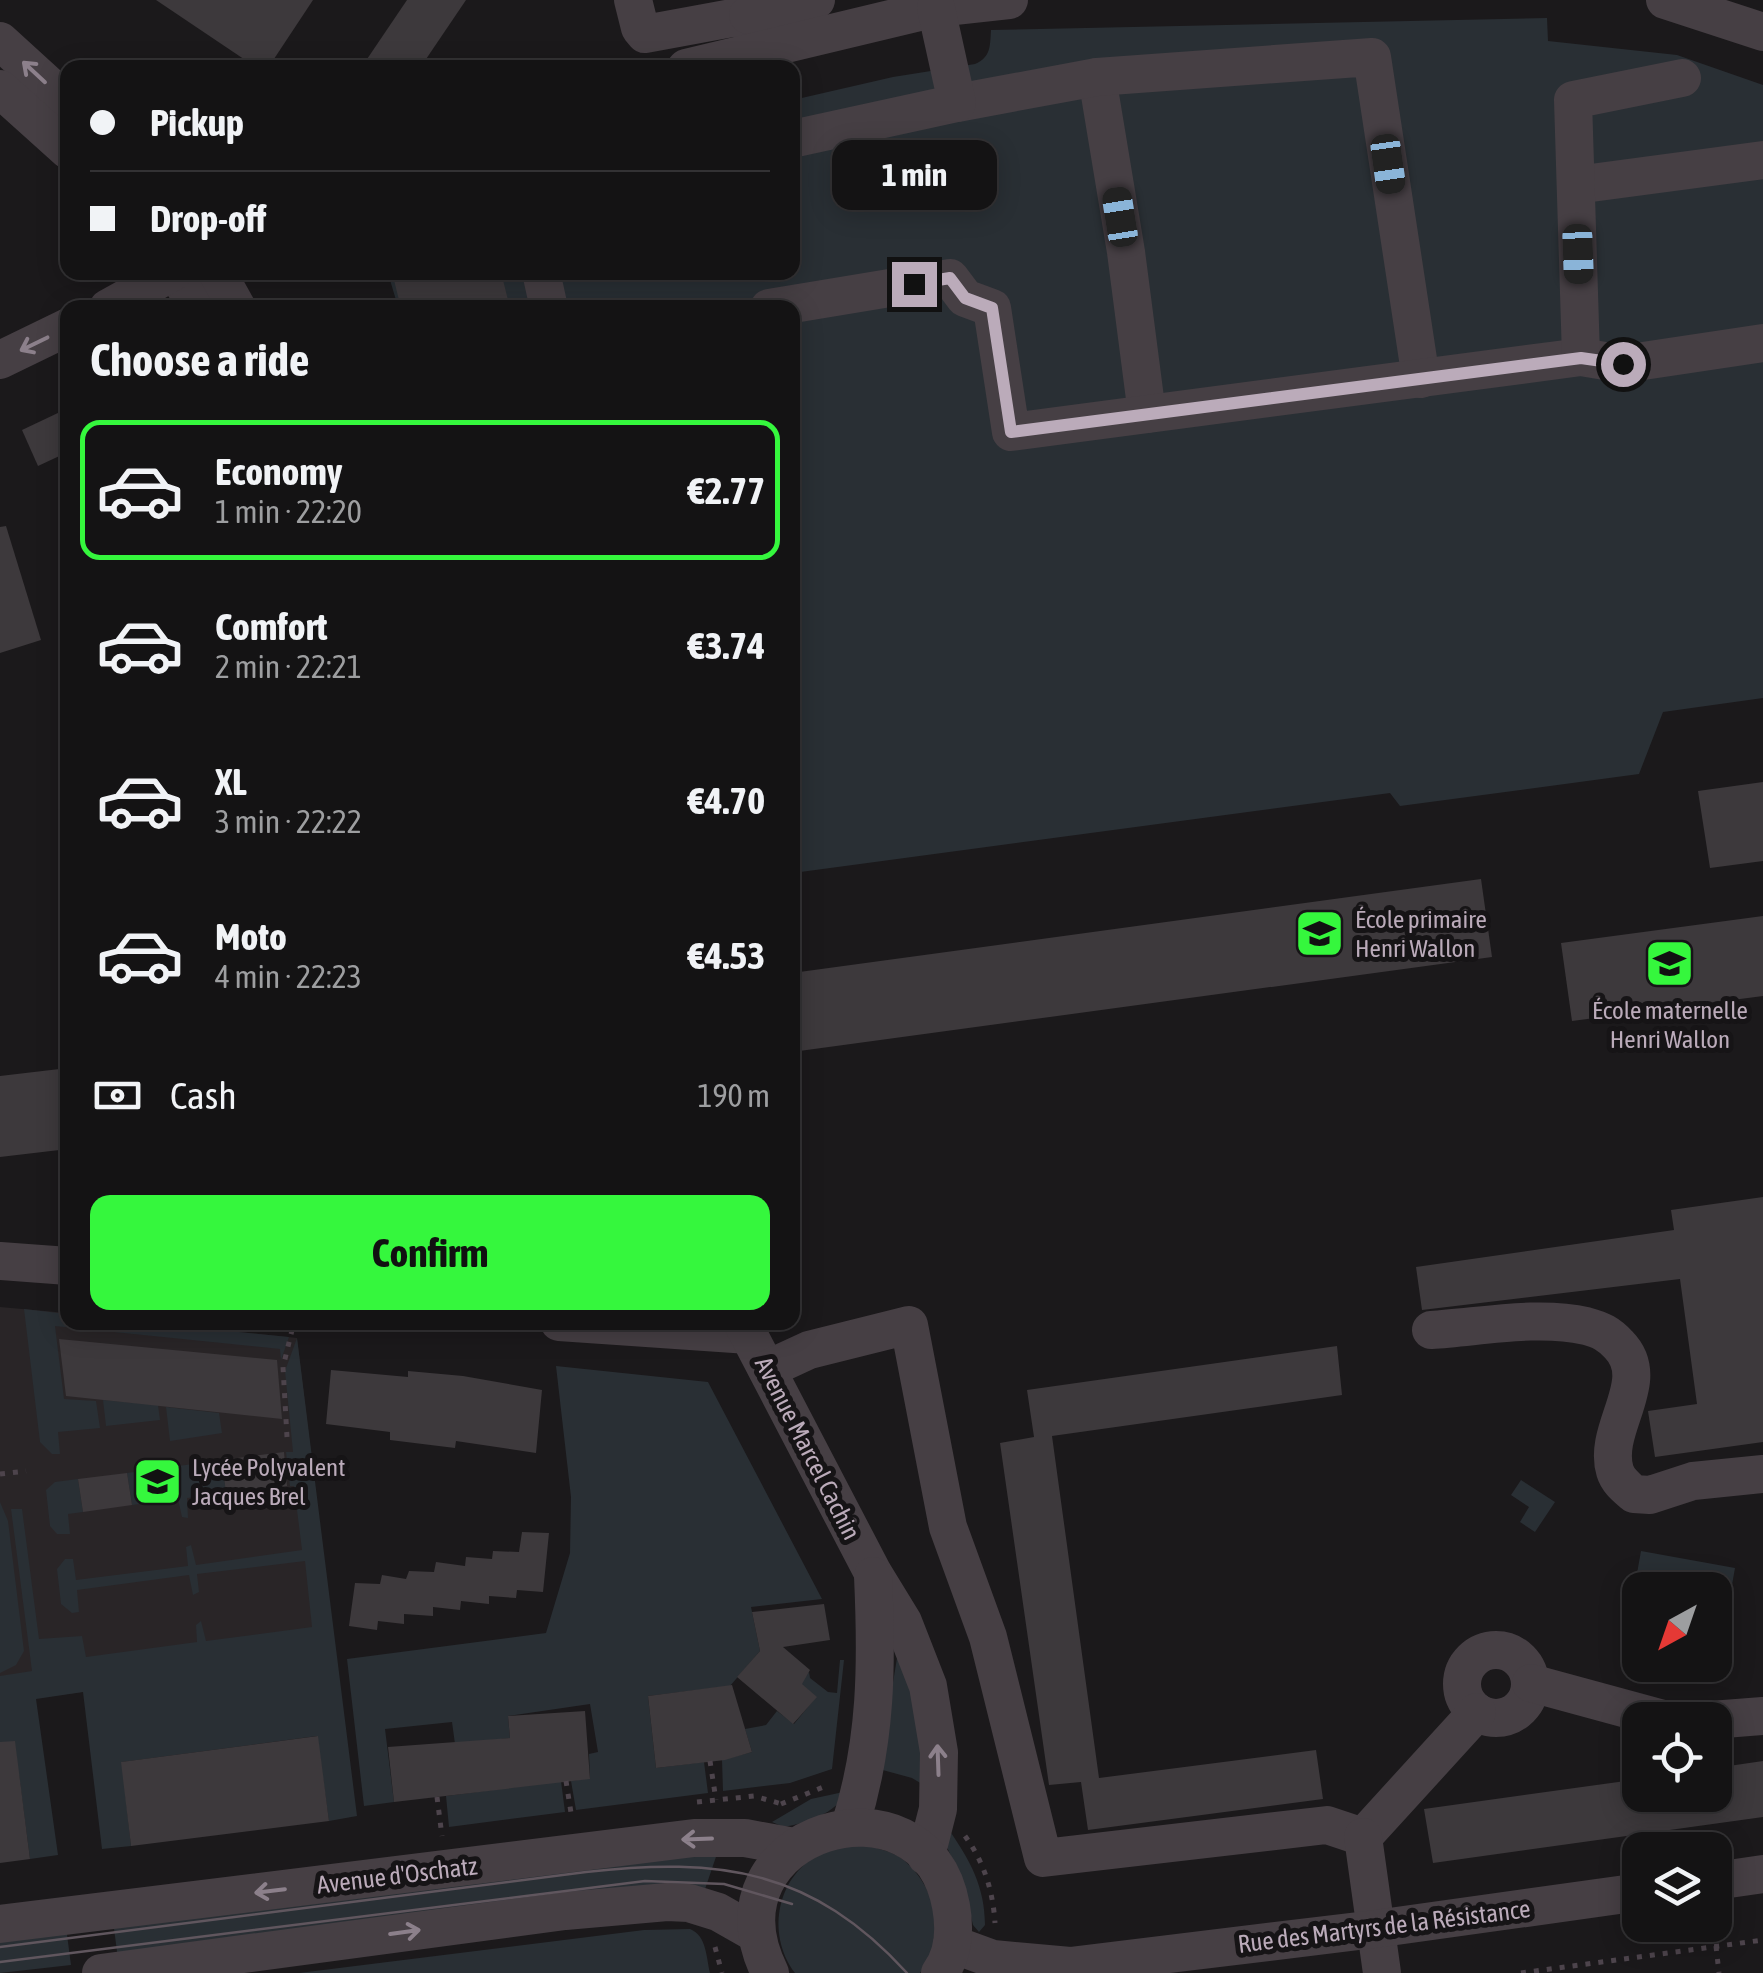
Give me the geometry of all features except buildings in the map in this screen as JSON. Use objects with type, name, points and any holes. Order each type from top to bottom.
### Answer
[{"type":"street","points":[[633,0],[645,34],[816,0]]},
{"type":"street","points":[[748,15],[760,60],[1010,0]]},
{"type":"street","points":[[1664,0],[1756,32]]},
{"type":"street","points":[[800,66],[892,44],[938,17]]},
{"type":"street","points":[[938,17],[957,103]]},
{"type":"street","points":[[0,41],[60,96]]},
{"type":"street","points":[[800,138],[1098,76],[1372,57],[1420,378]]},
{"type":"street","points":[[1098,76],[1147,414]]},
{"type":"street","points":[[1581,358],[1574,100],[1682,78]]},
{"type":"street","points":[[0,89],[60,143]]},
{"type":"street","points":[[1576,186],[1763,160]]},
{"type":"street","points":[[800,303],[950,278],[965,298],[992,308],[1011,432],[1581,358],[1623,364],[1763,343]]},
{"type":"street","points":[[123,300],[159,280]]},
{"type":"street","points":[[0,360],[60,331]]},
{"type":"street","points":[[0,1261],[60,1265]]},
{"type":"street","points":[[768,1369],[809,1350],[909,1324],[948,1527],[988,1637],[1043,1858],[1327,1825],[1363,1837]]},
{"type":"street","points":[[1431,1330],[1538,1324],[1582,1325],[1606,1332],[1626,1352],[1633,1378],[1618,1427],[1613,1462],[1616,1474],[1634,1494],[1650,1494],[1693,1481],[1763,1474]]},
{"type":"street","name":"Avenue Marcel Cachin","points":[[747,1330],[902,1622],[928,1686],[940,1752],[938,1809],[926,1856]]},
{"type":"street","name":"Avenue Marcel Cachin","points":[[850,1826],[863,1782],[878,1666],[873,1573]]},
{"type":"street","points":[[1496,1649],[1524,1663],[1531,1683],[1525,1703],[1517,1711],[1497,1718],[1477,1712],[1464,1695],[1463,1674],[1468,1664],[1485,1651],[1496,1649]]},
{"type":"street","points":[[1531,1683],[1622,1708]]},
{"type":"street","points":[[1382,1973],[1363,1837],[1477,1712]]},
{"type":"street","points":[[1732,1718],[1763,1716]]},
{"type":"street","points":[[770,1973],[755,1933],[762,1893],[779,1862],[794,1847],[820,1832],[850,1826],[891,1833],[926,1856],[940,1875],[950,1896],[954,1920],[946,1964]]},
{"type":"street","name":"Avenue d'Oschatz","points":[[0,1924],[694,1838],[746,1838],[794,1847]]},
{"type":"street","points":[[1732,1879],[1763,1874]]},
{"type":"street","name":"Rue des Martyrs de la Résistance","points":[[946,1964],[993,1958],[1070,1966],[1622,1895]]},
{"type":"street","points":[[100,1973],[565,1911],[667,1902],[689,1903],[718,1912],[755,1933]]},
{"type":"path","points":[[286,1438],[282,1368],[292,1330]]},
{"type":"path","points":[[0,1474],[26,1471]]},
{"type":"path","points":[[710,1761],[716,1800]]},
{"type":"path","points":[[566,1781],[572,1819]]},
{"type":"path","points":[[437,1796],[442,1836]]},
{"type":"path","points":[[1521,1973],[1763,1940]]},
{"type":"path","points":[[1716,1946],[1719,1973]]},
{"type":"shaded area","points":[[1547,18],[1548,41],[1677,55],[1763,85],[1763,698],[1663,712],[1639,774],[1400,806],[1390,793],[800,872],[800,300],[396,300],[390,280],[800,280],[800,98],[893,77],[975,64],[987,54],[991,30]]},
{"type":"shaded area","name":"Lycée Polyvalent Jacques Brel","points":[[0,1307],[60,1312],[60,1330],[220,1330],[297,1338],[336,1658],[0,1703]]},
{"type":"shaded area","points":[[24,1309],[60,1313],[60,1327],[55,1326],[64,1399],[96,1401],[100,1428],[58,1432],[60,1454],[52,1454],[40,1442]]},
{"type":"shaded area","points":[[94,1330],[220,1330],[289,1337],[281,1360],[280,1349]]},
{"type":"shaded area","points":[[297,1338],[357,1816],[329,1821],[317,1736],[122,1762],[131,1846],[102,1849],[83,1692],[36,1699],[58,1855],[30,1859],[19,1775],[0,1777],[0,1676],[32,1671],[11,1509],[22,1509],[39,1639],[82,1636],[86,1657],[197,1642],[196,1625],[201,1621],[206,1641],[312,1627],[305,1561],[197,1574],[199,1592],[193,1595],[189,1575],[77,1590],[79,1612],[72,1613],[61,1604],[57,1569],[65,1559],[73,1559],[76,1580],[188,1566],[186,1547],[191,1545],[196,1565],[302,1550],[286,1452],[293,1452],[285,1371]]},
{"type":"shaded area","points":[[556,1366],[708,1382],[822,1599],[751,1607],[760,1651],[730,1686],[648,1696],[656,1768],[704,1762],[708,1793],[576,1810],[571,1781],[590,1778],[589,1754],[598,1752],[590,1704],[508,1716],[510,1738],[455,1744],[452,1722],[385,1729],[394,1802],[364,1806],[347,1659],[546,1633],[570,1553],[571,1497]]},
{"type":"shaded area","points":[[103,1400],[158,1405],[160,1420],[106,1426]]},
{"type":"shaded area","points":[[166,1407],[219,1413],[222,1433],[170,1441]]},
{"type":"shaded area","points":[[222,1460],[226,1493],[187,1498],[188,1518],[182,1517],[178,1499],[132,1505],[127,1473]]},
{"type":"shaded area","points":[[78,1479],[83,1512],[68,1514],[70,1534],[57,1534],[50,1526],[46,1490],[55,1482]]},
{"type":"shaded area","points":[[1521,1480],[1555,1502],[1535,1532],[1520,1522],[1529,1507],[1511,1495]]},
{"type":"shaded area","points":[[0,1502],[8,1521],[24,1651],[16,1665],[0,1673]]},
{"type":"shaded area","points":[[1641,1551],[1735,1568],[1732,1585],[1732,1572],[1637,1572]]},
{"type":"shaded area","points":[[897,1658],[906,1658],[927,1787],[912,1778],[879,1769]]},
{"type":"shaded area","points":[[840,1660],[844,1660],[832,1769],[790,1783],[723,1791],[722,1760],[752,1752],[745,1729],[766,1725],[777,1711],[794,1724],[816,1697],[800,1683],[809,1672],[810,1678],[828,1692],[837,1693]]},
{"type":"shaded area","points":[[561,1781],[565,1812],[449,1827],[446,1796]]},
{"type":"shaded area","points":[[848,1791],[836,1806],[812,1819],[784,1827],[772,1822],[811,1799]]},
{"type":"shaded area","points":[[949,1830],[979,1886],[985,1925],[979,1932],[973,1925],[963,1883],[946,1845]]},
{"type":"shaded area","points":[[863,1844],[901,1858],[923,1882],[936,1927],[929,1959],[920,1973],[795,1973],[780,1940],[781,1905],[786,1889],[795,1874],[824,1852]]},
{"type":"shaded area","points":[[719,1848],[703,1895],[118,1959],[113,1921]]},
{"type":"shaded area","points":[[66,1927],[71,1965],[0,1973],[0,1935]]},
{"type":"shaded area","points":[[690,1929],[703,1942],[710,1973],[299,1973],[644,1930]]},
{"type":"tram line","points":[[0,1947],[586,1872],[679,1867],[721,1870],[799,1891],[836,1911],[907,1973]]},
{"type":"tram line","points":[[0,1962],[645,1881],[724,1884],[792,1904]]},
{"type":"place","name":"École primaire Henri Wallon","points":[[1320,933]]},
{"type":"place","name":"École maternelle Henri Wallon","points":[[1670,964]]},
{"type":"place","name":"Lycée Polyvalent Jacques Brel","points":[[157,1481]]},
{"type":"route","points":[[914,284],[950,278],[965,298],[992,308],[1011,432],[1581,358],[1623,364]]}]
